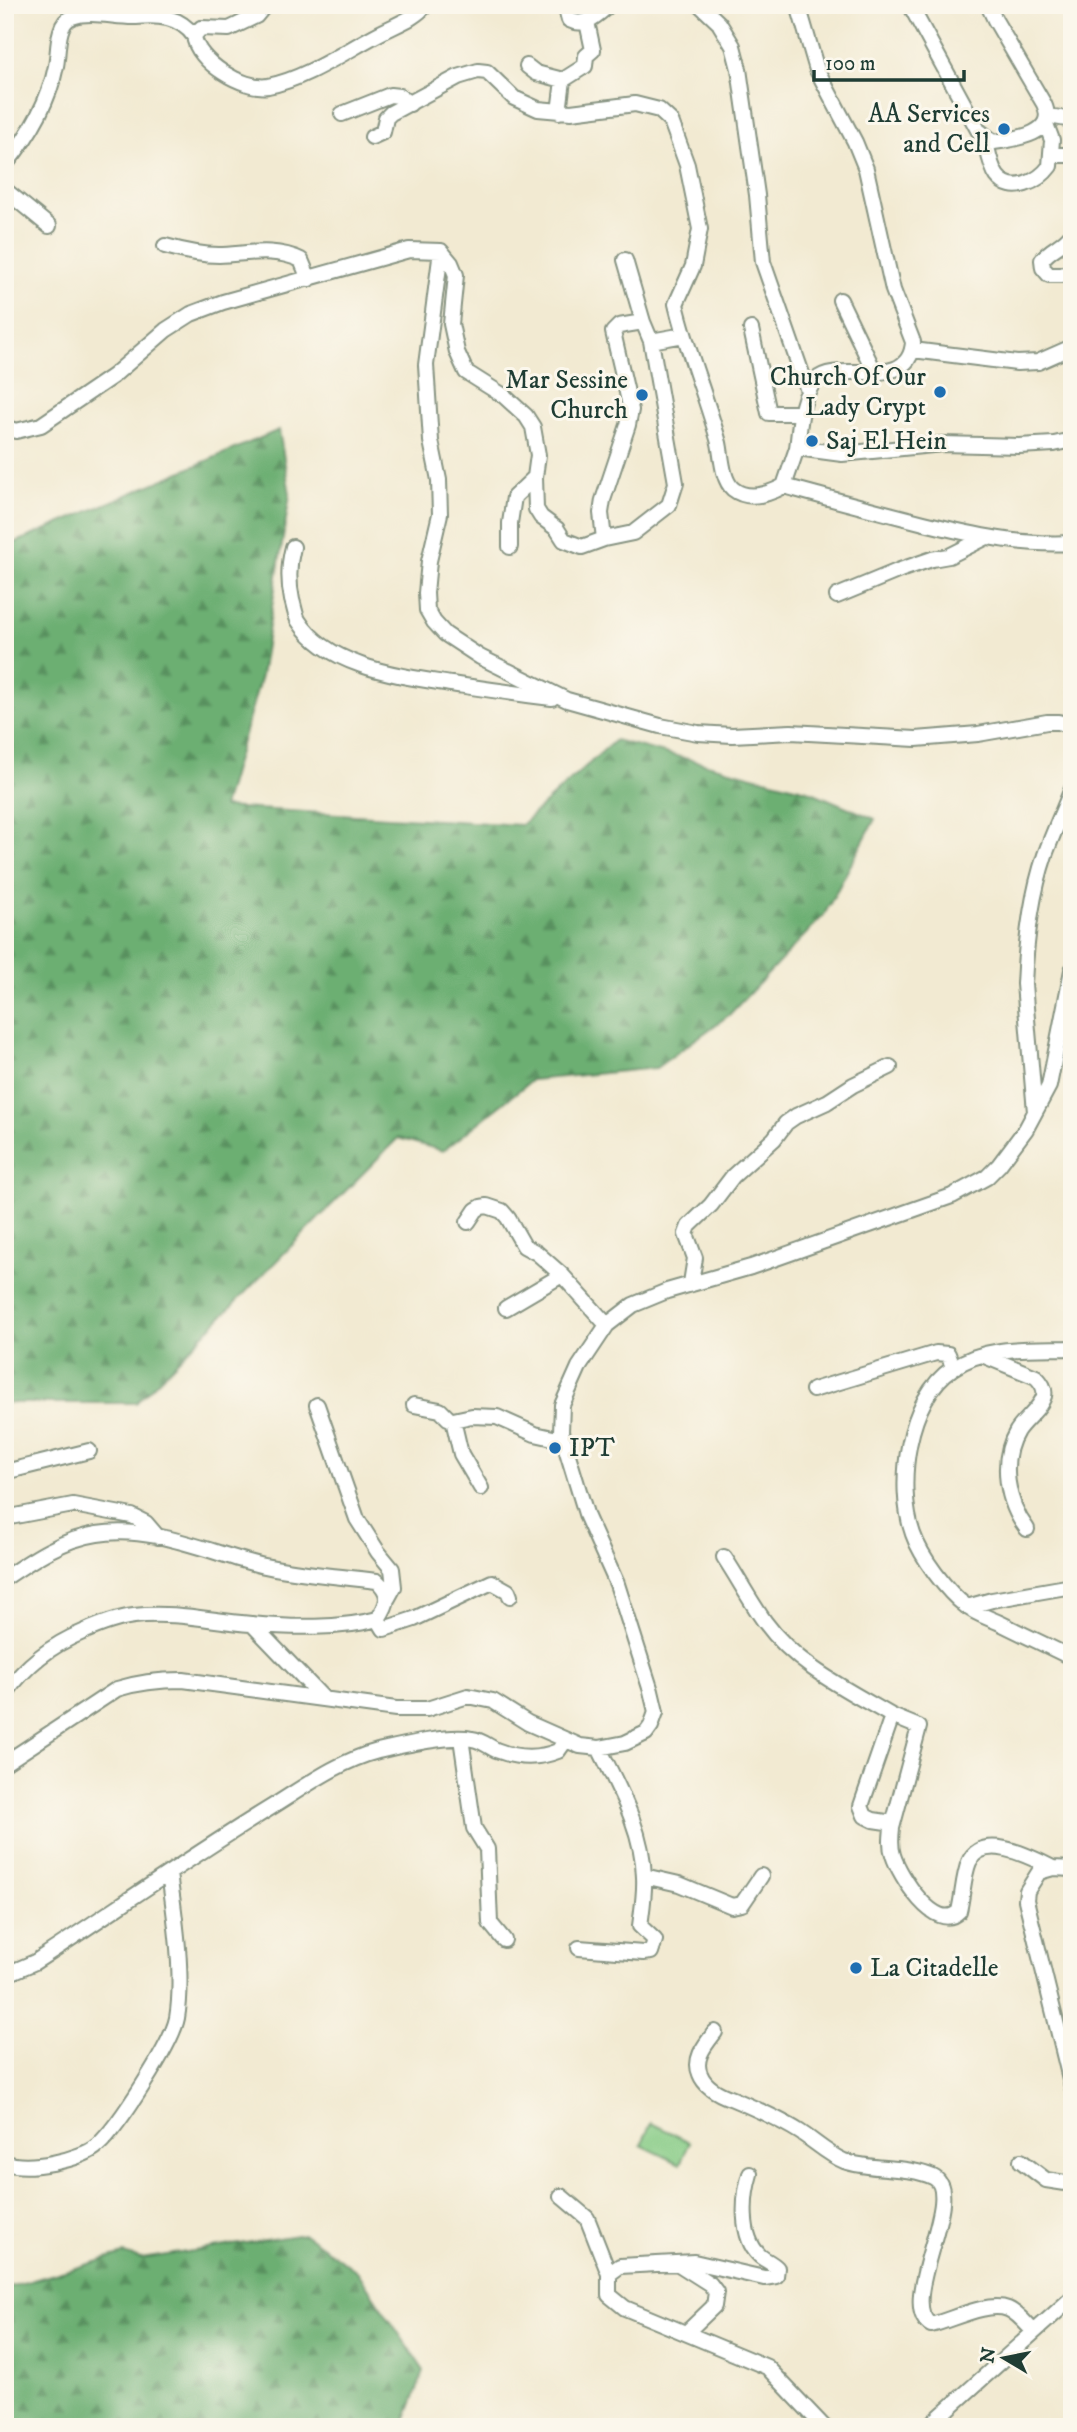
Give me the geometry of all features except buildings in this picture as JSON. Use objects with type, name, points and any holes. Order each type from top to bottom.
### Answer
[{"type":"street","points":[[194,36],[201,28],[229,29],[256,16],[265,5]]},
{"type":"street","points":[[5,165],[46,99],[52,83],[61,34],[68,19],[86,16],[162,16],[181,23],[194,36],[198,51],[217,69],[250,83],[267,86],[323,65],[411,18],[426,5]]},
{"type":"street","points":[[565,5],[572,23],[587,22],[609,5]]},
{"type":"street","points":[[700,5],[719,23],[733,46],[757,195],[763,262],[808,391]]},
{"type":"street","points":[[784,486],[797,448],[808,391],[816,379],[828,373],[875,373],[900,365],[913,350],[912,334],[893,290],[866,169],[855,142],[817,70],[797,5]]},
{"type":"street","points":[[910,5],[978,130],[985,138],[994,142],[1007,140],[1035,131],[1047,120],[1072,120]]},
{"type":"street","points":[[985,138],[993,168],[1006,183],[1020,186],[1037,178],[1050,166],[1052,140],[1044,104],[988,5]]},
{"type":"street","points":[[527,66],[536,73],[563,80],[585,66],[586,56],[593,50],[587,22]]},
{"type":"street","points":[[372,137],[383,132],[387,116],[458,77],[478,71],[487,72],[514,98],[525,104],[559,113],[635,104],[659,110],[671,121],[687,165],[700,229],[693,265],[676,304],[731,487],[740,493],[751,495],[764,494],[784,486],[857,507],[987,537],[1040,544],[1072,543]]},
{"type":"street","points":[[559,113],[563,80]]},
{"type":"street","points":[[342,114],[393,94],[410,104]]},
{"type":"street","points":[[1052,155],[1072,155]]},
{"type":"street","points":[[5,190],[48,226]]},
{"type":"street","points":[[1072,233],[1068,241],[1050,250],[1042,260],[1043,268],[1049,275],[1062,275],[1072,270]]},
{"type":"street","points":[[165,246],[217,255],[254,251],[281,253],[301,260],[309,279]]},
{"type":"street","points":[[5,427],[16,431],[41,425],[113,376],[166,330],[191,314],[223,302],[409,250],[441,251],[451,263],[456,275],[451,324],[457,352],[467,372],[504,396],[533,426],[538,455],[535,477],[536,509],[541,517],[557,528],[564,540],[582,547],[604,539],[633,534],[670,505],[676,483],[651,341],[643,323],[625,260]]},
{"type":"street","points":[[441,251],[426,365],[431,441],[439,480],[440,514],[429,561],[427,610],[445,634],[480,657],[567,700]]},
{"type":"street","points":[[840,300],[875,373]]},
{"type":"street","points":[[604,539],[601,513],[603,500],[631,410],[613,335],[619,326],[643,323]]},
{"type":"street","points":[[751,329],[769,413],[802,412]]},
{"type":"street","points":[[651,341],[684,335]]},
{"type":"street","points":[[913,350],[1017,363],[1038,362],[1072,347]]},
{"type":"street","points":[[797,448],[842,454],[943,444],[1019,446],[1072,440]]},
{"type":"street","points":[[510,547],[514,497],[535,477]]},
{"type":"street","points":[[837,596],[900,570],[949,556],[987,537]]},
{"type":"street","points":[[293,547],[288,566],[290,590],[297,618],[309,634],[335,653],[359,664],[402,677],[567,700],[660,726],[698,733],[732,735],[791,732],[916,739],[978,734],[1047,722],[1072,726]]},
{"type":"street","points":[[1035,1113],[1024,984],[1025,963],[1030,921],[1045,857],[1072,789]]},
{"type":"street","points":[[5,1763],[101,1698],[133,1684],[183,1680],[415,1710],[476,1696],[493,1701],[528,1723],[580,1746],[599,1748],[625,1743],[646,1733],[656,1712],[651,1690],[617,1584],[587,1517],[562,1440],[561,1416],[567,1391],[579,1367],[607,1325],[633,1305],[952,1196],[987,1177],[1014,1144],[1049,1086],[1072,970]]},
{"type":"street","points":[[691,1283],[695,1258],[686,1234],[689,1226],[711,1205],[733,1176],[796,1116],[890,1067]]},
{"type":"street","points":[[468,1222],[481,1207],[487,1206],[502,1211],[524,1246],[537,1253],[562,1275],[607,1325]]},
{"type":"street","points":[[506,1308],[562,1275]]},
{"type":"street","points":[[1072,1348],[1004,1350],[982,1355],[953,1367],[940,1377],[932,1388],[916,1421],[906,1468],[906,1508],[914,1536],[921,1551],[948,1588],[967,1607],[1072,1658]]},
{"type":"street","points":[[813,1390],[936,1353],[948,1354],[953,1367]]},
{"type":"street","points":[[982,1355],[1030,1374],[1043,1386],[1044,1397],[1017,1431],[1009,1458],[1010,1498],[1027,1529]]},
{"type":"street","points":[[5,1694],[39,1657],[61,1642],[113,1620],[132,1616],[158,1614],[252,1624],[359,1624],[378,1619],[394,1587],[392,1569],[357,1519],[317,1405]]},
{"type":"street","points":[[414,1405],[440,1410],[453,1420],[472,1416],[497,1417],[536,1434],[562,1440]]},
{"type":"street","points":[[453,1420],[461,1454],[481,1488]]},
{"type":"street","points":[[5,1472],[89,1451]]},
{"type":"street","points":[[5,1518],[73,1505],[132,1516],[146,1523],[158,1537]]},
{"type":"street","points":[[5,1578],[41,1555],[78,1538],[98,1533],[139,1534],[285,1570],[377,1581],[386,1589],[388,1598]]},
{"type":"street","points":[[724,1557],[766,1622],[796,1656],[819,1674],[892,1716],[919,1727],[920,1732],[893,1824],[891,1842],[897,1868],[916,1897],[943,1917],[954,1916],[959,1911],[969,1863],[979,1849],[994,1846],[1053,1868],[1072,1869]]},
{"type":"street","points":[[378,1619],[384,1629],[414,1619],[492,1582],[508,1591],[510,1596]]},
{"type":"street","points":[[967,1607],[1072,1586]]},
{"type":"street","points":[[252,1624],[323,1698]]},
{"type":"street","points":[[892,1716],[861,1806],[865,1816],[893,1824]]},
{"type":"street","points":[[5,1988],[12,1973],[35,1962],[233,1830],[352,1760],[404,1746],[461,1738],[471,1738],[515,1755],[534,1757],[558,1751],[565,1741]]},
{"type":"street","points":[[461,1738],[474,1828],[487,1849],[490,1923],[504,1940]]},
{"type":"street","points":[[579,1948],[651,1952],[655,1940],[640,1926],[644,1876],[636,1832],[628,1808],[599,1748]]},
{"type":"street","points":[[1053,1868],[1039,1872],[1027,1891],[1026,1900],[1072,2087]]},
{"type":"street","points":[[5,2162],[36,2164],[62,2161],[96,2147],[110,2132],[168,2045],[177,2020],[179,1997],[169,1874]]},
{"type":"street","points":[[644,1876],[679,1884],[732,1906],[741,1904],[761,1876]]},
{"type":"street","points":[[715,2032],[698,2062],[701,2077],[709,2087],[773,2116],[842,2160],[921,2173],[936,2178],[942,2185],[944,2193],[940,2217],[926,2265],[922,2293],[924,2321],[931,2325],[988,2309],[1004,2308],[1012,2311],[1034,2332]]},
{"type":"street","points":[[1021,2161],[1046,2180],[1072,2184]]},
{"type":"street","points":[[610,2274],[620,2266],[677,2263],[708,2264],[764,2278],[776,2276],[777,2268],[759,2255],[747,2231],[745,2204],[750,2174]]},
{"type":"street","points":[[561,2196],[587,2218],[610,2274],[609,2295],[615,2301],[625,2308],[768,2367],[824,2427]]},
{"type":"street","points":[[677,2263],[710,2284],[716,2292],[714,2306],[687,2332]]},
{"type":"street","points":[[928,2427],[1072,2298]]},
{"type":"green space","points":[[279,430],[290,494],[261,676],[223,807],[521,825],[615,740],[807,790],[875,819],[824,915],[729,1015],[656,1068],[532,1080],[443,1151],[398,1138],[136,1403],[5,1403],[5,547]]},
{"type":"green space","points":[[651,2123],[690,2142],[680,2164],[641,2145]]},
{"type":"green space","points":[[304,2234],[357,2271],[424,2371],[403,2427],[5,2427],[5,2288],[124,2254],[141,2259]]},
{"type":"place","name":"AA Services and Cell","points":[[1004,129]]},
{"type":"place","name":"Church Of Our Lady Crypt","points":[[940,392]]},
{"type":"place","name":"Mar Sessine Church","points":[[642,395]]},
{"type":"place","name":"Saj El Hein","points":[[812,441]]},
{"type":"place","name":"IPT","points":[[555,1448]]},
{"type":"place","name":"La Citadelle","points":[[856,1968]]}]
